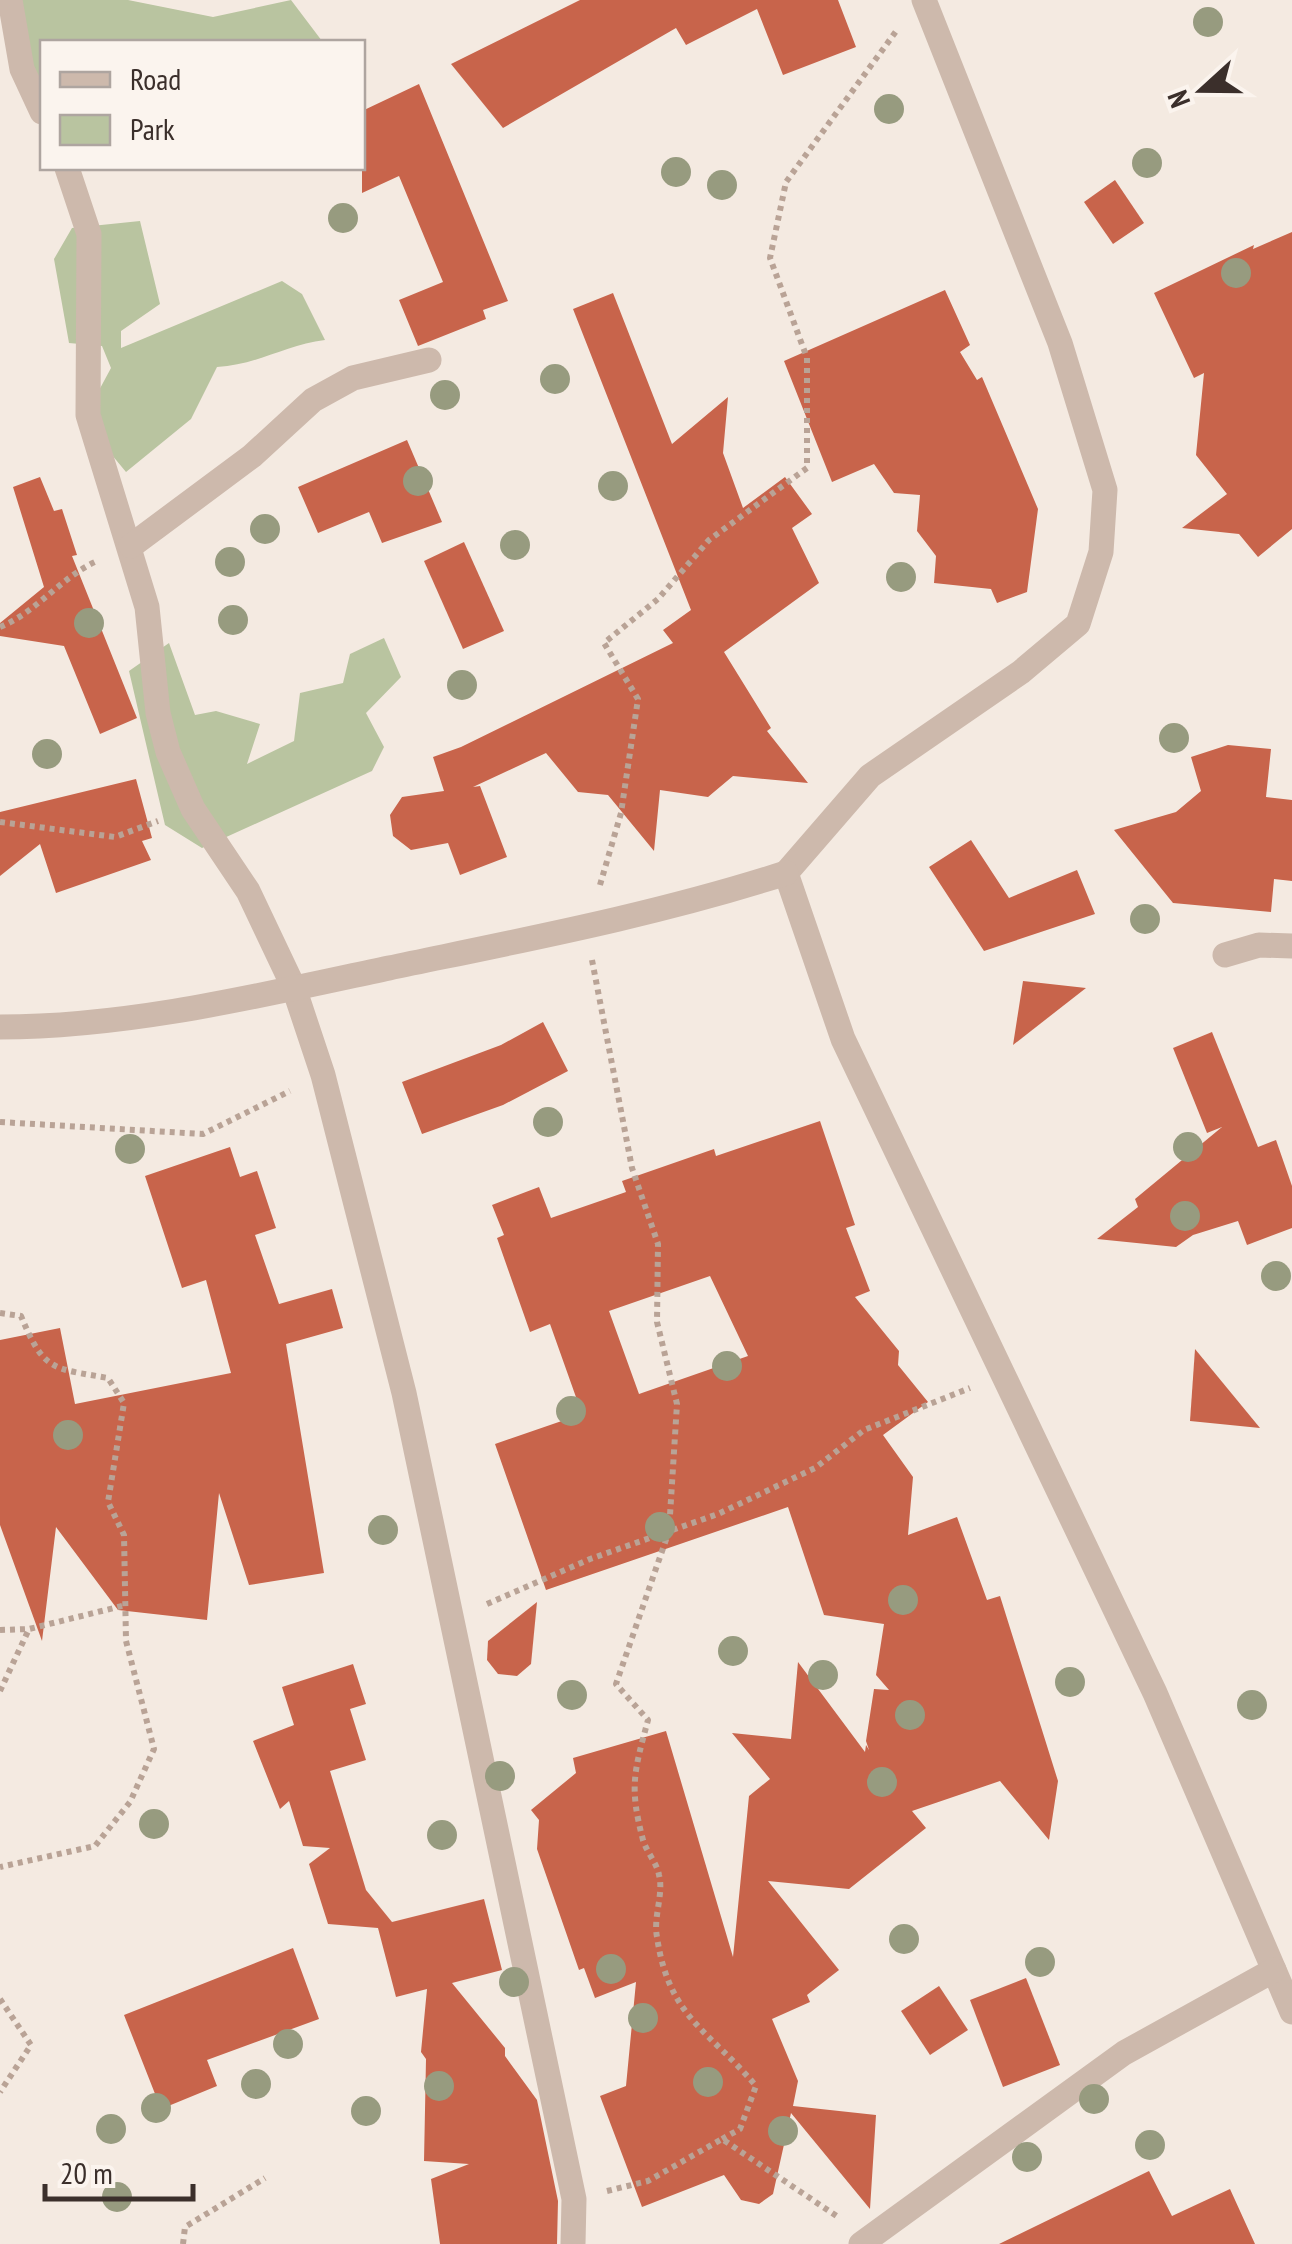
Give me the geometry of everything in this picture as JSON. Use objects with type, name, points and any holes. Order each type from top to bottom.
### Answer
[{"type":"street","points":[[10,0],[22,69],[40,108]]},
{"type":"street","points":[[0,1027],[62,1024],[294,988],[588,929],[786,873],[870,776],[1020,672],[1078,624],[1102,552],[1105,490],[1060,343],[916,8]]},
{"type":"street","points":[[69,170],[89,234],[88,415],[131,546],[146,607],[158,713],[168,752],[193,810],[248,891],[294,988],[323,1075],[404,1393],[448,1620],[574,2199],[573,2244]]},
{"type":"street","points":[[131,546],[252,456],[313,400],[353,378],[429,360]]},
{"type":"street","points":[[786,873],[843,1039],[1155,1694],[1292,2012]]},
{"type":"street","points":[[1224,955],[1259,945],[1292,946]]},
{"type":"street","points":[[864,2241],[1124,2054],[1274,1970]]},
{"type":"path","points":[[574,2199],[648,2181],[740,2129],[756,2086],[726,2050],[696,2028],[663,1978],[654,1924],[660,1876],[644,1845],[631,1784],[648,1720],[616,1684],[669,1532],[677,1404],[657,1322],[658,1244],[632,1168],[603,1030],[588,929],[621,813],[638,699],[604,643],[658,599],[708,540],[807,468],[806,358],[770,258],[786,182],[916,8]]},
{"type":"path","points":[[0,627],[19,619],[78,569],[131,546]]},
{"type":"path","points":[[0,822],[115,837],[193,810]]},
{"type":"path","points":[[0,1122],[203,1134],[323,1075]]},
{"type":"path","points":[[0,1313],[21,1316],[38,1356],[66,1371],[108,1378],[124,1403],[108,1502],[124,1535],[126,1642],[154,1748],[130,1802],[96,1846],[0,1867]]},
{"type":"path","points":[[448,1620],[590,1559],[669,1532],[815,1468],[864,1430],[924,1403],[1004,1376]]},
{"type":"path","points":[[0,1630],[29,1630],[126,1604]]},
{"type":"path","points":[[0,1691],[29,1630]]},
{"type":"path","points":[[0,1999],[31,2046],[0,2092]]},
{"type":"path","points":[[722,2139],[864,2241]]},
{"type":"path","points":[[183,2244],[185,2227],[265,2178]]},
{"type":"green space","points":[[19,0],[128,0],[213,17],[291,0],[321,40],[40,40],[40,80],[22,67]]},
{"type":"green space","points":[[140,221],[160,304],[121,331],[121,348],[282,281],[302,294],[325,340],[217,367],[191,419],[126,472],[83,420],[111,368],[102,346],[69,343],[54,259],[72,228]]},
{"type":"green space","points":[[384,638],[401,677],[366,713],[384,747],[372,771],[202,848],[165,825],[129,671],[169,643],[195,715],[216,711],[260,724],[247,764],[294,741],[300,693],[343,683],[350,654]]},
{"type":"building","points":[[580,0],[838,0],[856,47],[783,75],[757,9],[686,45],[676,28],[503,128],[451,64]]},
{"type":"building","points":[[419,84],[508,301],[483,310],[486,319],[418,346],[399,300],[443,282],[399,176],[362,193],[365,110]]},
{"type":"building","points":[[1115,180],[1144,223],[1113,244],[1084,202]]},
{"type":"building","points":[[1292,232],[1292,529],[1258,557],[1239,534],[1182,528],[1227,494],[1196,455],[1204,373],[1194,378],[1154,293],[1254,245],[1253,249]]},
{"type":"building","points":[[945,290],[970,345],[960,352],[977,380],[982,377],[1038,509],[1027,592],[997,603],[991,589],[934,583],[936,556],[917,531],[920,495],[894,493],[874,464],[832,482],[784,361]]},
{"type":"building","points":[[613,293],[672,444],[728,397],[723,453],[743,508],[785,477],[812,514],[792,528],[819,583],[724,652],[771,728],[767,731],[808,783],[733,776],[708,797],[660,790],[654,851],[608,795],[578,792],[546,753],[473,787],[480,786],[507,857],[460,875],[448,843],[411,850],[393,836],[390,815],[402,797],[444,791],[433,757],[673,643],[663,630],[691,610],[573,309]]},
{"type":"building","points":[[407,440],[442,522],[382,543],[369,512],[318,533],[298,487]]},
{"type":"building","points":[[40,477],[54,511],[62,509],[77,555],[72,556],[137,718],[100,734],[64,646],[0,636],[0,623],[44,587],[13,487]]},
{"type":"building","points":[[464,542],[504,631],[463,649],[424,561]]},
{"type":"building","points":[[1228,745],[1271,749],[1266,797],[1292,800],[1292,881],[1274,879],[1271,912],[1173,903],[1114,830],[1176,812],[1201,791],[1191,757]]},
{"type":"building","points":[[136,779],[152,838],[142,841],[151,860],[56,893],[40,844],[0,876],[0,812]]},
{"type":"building","points":[[971,840],[1009,898],[1077,870],[1095,914],[984,951],[929,867]]},
{"type":"building","points":[[1023,981],[1086,988],[1013,1045]]},
{"type":"building","points":[[543,1022],[568,1071],[503,1105],[422,1134],[402,1082],[501,1045]]},
{"type":"building","points":[[1212,1032],[1258,1147],[1276,1140],[1292,1186],[1292,1228],[1247,1245],[1238,1221],[1193,1235],[1176,1247],[1097,1239],[1138,1207],[1135,1199],[1222,1127],[1207,1133],[1173,1048]]},
{"type":"building","points":[[820,1121],[855,1225],[846,1228],[870,1291],[855,1297],[899,1351],[898,1365],[928,1402],[883,1435],[913,1477],[908,1535],[957,1517],[987,1600],[1000,1596],[1058,1781],[1049,1840],[1000,1781],[912,1811],[926,1828],[849,1889],[768,1881],[839,1970],[807,1995],[810,2002],[772,2019],[798,2081],[793,2106],[876,2115],[870,2209],[791,2113],[773,2194],[759,2204],[741,2200],[724,2175],[642,2207],[600,2096],[626,2086],[636,1982],[595,1998],[584,1968],[579,1970],[537,1849],[539,1820],[531,1810],[576,1773],[573,1758],[666,1731],[733,1957],[749,1796],[770,1779],[732,1733],[791,1739],[798,1662],[865,1752],[866,1745],[869,1750],[866,1741],[874,1689],[889,1690],[876,1675],[884,1624],[824,1615],[788,1507],[546,1590],[495,1444],[582,1414],[550,1324],[530,1332],[497,1238],[504,1235],[492,1205],[539,1187],[551,1218],[626,1192],[622,1181],[714,1149],[716,1156]],"holes":[[[710,1276],[748,1356],[639,1394],[609,1311]]]},
{"type":"building","points":[[230,1147],[240,1177],[257,1171],[276,1228],[255,1235],[279,1304],[332,1289],[343,1328],[286,1344],[324,1573],[249,1585],[219,1493],[207,1620],[118,1610],[56,1527],[42,1641],[0,1525],[0,1340],[60,1328],[75,1404],[231,1373],[206,1280],[182,1288],[145,1176]]},
{"type":"building","points":[[1195,1349],[1260,1428],[1190,1421]]},
{"type":"building","points":[[537,1602],[531,1664],[517,1676],[498,1674],[487,1660],[488,1641]]},
{"type":"building","points":[[353,1664],[366,1704],[350,1709],[366,1760],[330,1771],[366,1890],[392,1922],[484,1899],[502,1970],[452,1983],[505,2048],[505,2056],[537,2100],[558,2201],[557,2244],[440,2244],[431,2179],[469,2164],[424,2161],[426,2059],[421,2052],[427,1989],[396,1997],[378,1928],[328,1924],[309,1864],[330,1848],[303,1846],[289,1801],[280,1809],[253,1741],[294,1725],[282,1687]]},
{"type":"building","points":[[293,1948],[319,2019],[207,2060],[217,2086],[161,2109],[124,2015]]},
{"type":"building","points":[[1026,1978],[1060,2065],[1003,2087],[970,2000]]},
{"type":"building","points":[[939,1986],[968,2030],[930,2055],[901,2011]]},
{"type":"building","points":[[1149,2171],[1172,2216],[1230,2189],[1255,2244],[999,2244]]}]
